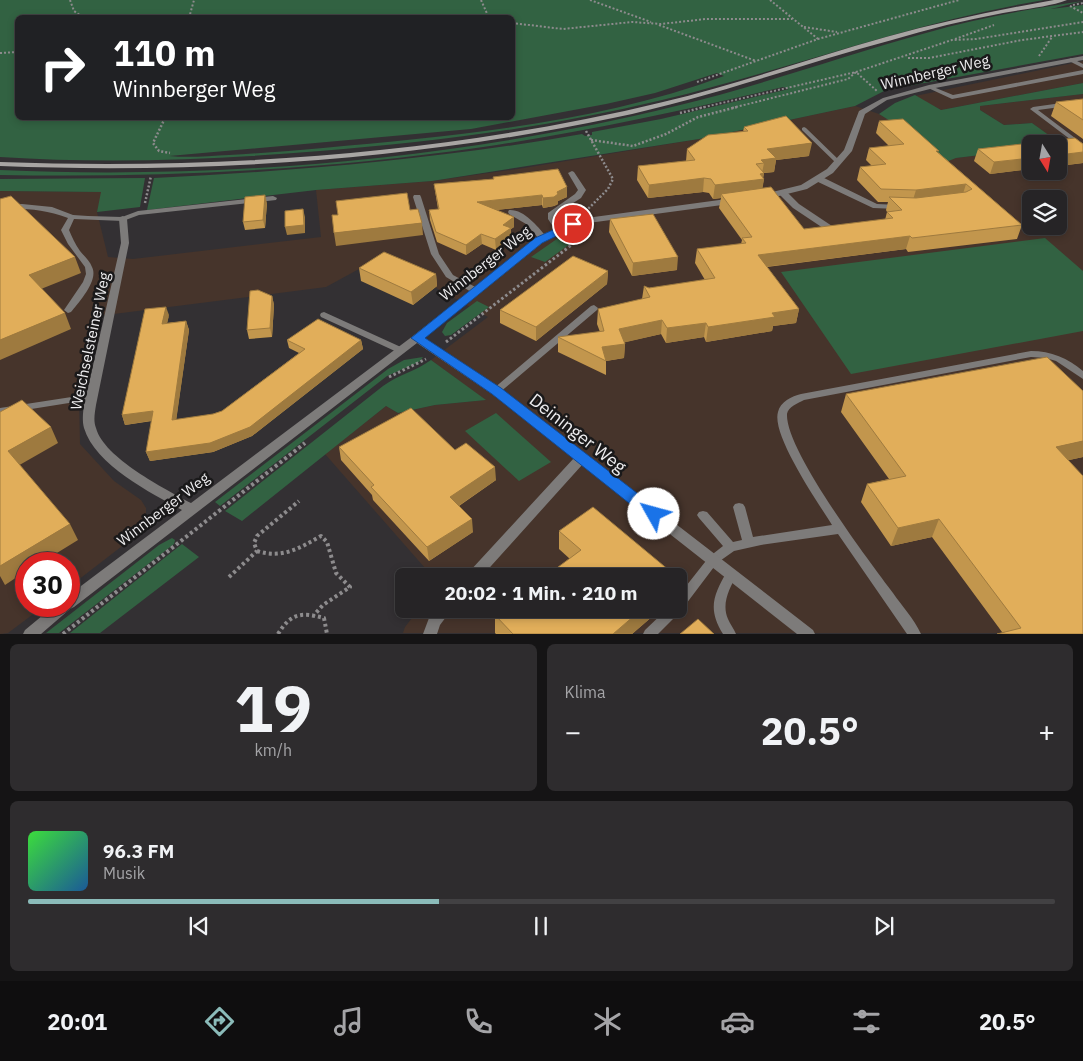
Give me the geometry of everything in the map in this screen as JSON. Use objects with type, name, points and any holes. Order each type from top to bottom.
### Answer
[{"type":"main road","points":[[0,164],[125,166],[213,163],[369,152],[505,136],[608,117],[672,102],[920,30],[994,12],[1064,0]]},
{"type":"street","name":"Winnberger Weg","points":[[80,595],[417,338],[543,238],[573,224],[747,199],[783,193],[804,187],[819,179],[839,163],[848,151],[862,113],[884,99],[929,87],[1083,58]]},
{"type":"street","name":"Weichselsteiner Weg","points":[[123,219],[125,236],[122,256],[88,418],[90,430],[96,441],[129,472],[190,510]]},
{"type":"street","name":"Deininger Weg","points":[[417,338],[496,391],[808,634]]},
{"type":"street","points":[[481,568],[581,458]]},
{"type":"street","points":[[30,634],[51,617]]},
{"type":"street","points":[[430,634],[437,618]]},
{"type":"lane","points":[[1071,60],[1083,66]]},
{"type":"lane","points":[[929,87],[952,97],[1083,72]]},
{"type":"lane","points":[[1083,102],[1032,109],[1083,147]]},
{"type":"lane","points":[[804,129],[839,163]]},
{"type":"lane","points":[[559,230],[552,219],[552,213],[578,196],[582,190],[572,173]]},
{"type":"lane","points":[[819,179],[876,206],[905,207]]},
{"type":"lane","points":[[783,193],[796,206],[832,230]]},
{"type":"lane","points":[[417,197],[436,254],[450,277],[476,291]]},
{"type":"lane","points":[[0,207],[22,206],[52,209],[72,217],[123,219],[144,213],[273,198]]},
{"type":"lane","points":[[512,212],[528,222],[543,238]]},
{"type":"lane","points":[[68,310],[90,282],[91,272],[87,262],[78,254],[67,237],[65,230],[72,217]]},
{"type":"lane","points":[[496,391],[594,308]]},
{"type":"lane","points":[[324,315],[400,350]]},
{"type":"lane","points":[[915,634],[839,529],[782,427],[782,414],[786,405],[801,397],[1031,354],[1054,356],[1068,362],[1083,376]]},
{"type":"lane","points":[[0,411],[92,397]]},
{"type":"lane","points":[[739,507],[748,542]]},
{"type":"lane","points":[[704,515],[730,547]]},
{"type":"lane","points":[[687,594],[713,560],[730,547],[748,542],[839,529]]},
{"type":"lane","points":[[730,634],[720,619],[718,599],[731,574]]},
{"type":"lane","points":[[649,634],[666,618]]},
{"type":"path","points":[[70,0],[74,10],[80,15]]},
{"type":"path","points":[[190,15],[194,0]]},
{"type":"path","points":[[481,0],[488,15]]},
{"type":"path","points":[[590,0],[757,61]]},
{"type":"path","points":[[770,0],[818,39]]},
{"type":"path","points":[[693,84],[840,32],[959,0]]},
{"type":"path","points":[[1069,6],[1083,13]]},
{"type":"path","points":[[515,23],[563,28],[598,28],[632,22],[674,23],[706,19],[792,19]]},
{"type":"path","points":[[802,27],[840,32]]},
{"type":"path","points":[[905,58],[929,58],[1022,40],[1083,32]]},
{"type":"path","points":[[1044,65],[1038,55],[1053,36]]},
{"type":"path","points":[[0,53],[15,52]]},
{"type":"path","points":[[591,140],[633,146],[666,134],[698,117],[848,79],[856,72],[884,99]]},
{"type":"path","points":[[164,120],[155,136],[154,147],[159,151],[172,154]]},
{"type":"path","points":[[573,224],[608,189],[613,179],[586,131]]},
{"type":"path","points":[[144,213],[151,176]]},
{"type":"path","points":[[382,382],[419,364],[605,218]]},
{"type":"path","points":[[63,634],[308,440]]},
{"type":"path","points":[[299,501],[257,536],[254,543],[257,551],[269,556],[296,550],[321,536],[327,542],[336,573],[350,588],[322,605],[314,615]]},
{"type":"path","points":[[229,577],[257,551]]},
{"type":"path","points":[[278,634],[287,620],[306,613],[324,618],[327,634]]},
{"type":"shaded area","points":[[1083,61],[1083,83],[941,110],[915,96]]},
{"type":"shaded area","points":[[1083,94],[1083,633],[403,633],[412,618],[687,618],[687,568],[425,568],[325,454],[386,406],[398,413],[435,405],[485,400],[431,360],[488,317],[381,257],[326,287],[98,316],[79,396],[80,444],[114,481],[141,500],[146,508],[146,524],[139,533],[80,579],[80,552],[15,552],[15,617],[29,617],[8,633],[0,634],[0,191],[102,192],[97,212],[108,257],[133,259],[321,237],[316,190],[432,181],[518,169],[699,139],[855,106],[879,114],[903,129],[940,163],[956,158],[1022,150],[1022,180],[1068,180],[1068,135],[1048,135],[1032,123],[1004,125],[980,110],[980,106]]},
{"type":"green space","points":[[0,0],[1044,0],[995,9],[899,33],[710,88],[662,100],[535,126],[449,138],[240,157],[120,161],[0,157]],"holes":[[[717,73],[724,76],[676,92],[627,105],[526,125],[424,138],[311,149],[206,156],[169,156],[471,129],[655,93]]]},
{"type":"green space","points":[[1083,1],[1051,9],[1083,5],[1083,54],[886,90],[855,106],[699,139],[432,181],[316,190],[147,210],[154,178],[262,172],[369,163],[529,143],[582,134],[585,136],[592,135],[592,132],[661,119],[789,89],[783,87],[559,135],[483,147],[363,162],[182,174],[0,175],[0,170],[169,172],[254,168],[340,162],[511,140],[676,106],[984,18]]},
{"type":"green space","points":[[1083,83],[1083,94],[980,106],[980,110],[1004,125],[1032,123],[1049,135],[1022,135],[1022,150],[956,158],[941,164],[903,129],[879,114],[895,103],[915,95],[941,110]]},
{"type":"green space","points":[[145,178],[140,207],[97,212],[101,192],[0,191],[0,179]]},
{"type":"green space","points":[[591,226],[588,231],[545,262],[531,257],[564,234]]},
{"type":"green space","points":[[1045,238],[1083,271],[1083,331],[851,374],[781,272]]},
{"type":"green space","points":[[477,301],[489,307],[451,335],[445,336],[442,332],[447,323]]},
{"type":"green space","points":[[423,357],[419,362],[387,376],[220,506],[215,502],[388,369],[404,360]]},
{"type":"green space","points":[[431,360],[486,400],[435,405],[398,413],[386,406],[242,521],[225,511],[383,386]]},
{"type":"green space","points":[[496,413],[551,462],[519,481],[465,431]]},
{"type":"green space","points":[[172,538],[175,540],[174,544],[80,617],[80,607],[159,545]]},
{"type":"green space","points":[[182,544],[199,557],[100,633],[70,633]]},
{"type":"green space","points":[[67,617],[80,617],[59,633],[46,633]]},
{"type":"building","points":[[1083,99],[1083,120],[1056,102]]},
{"type":"building","points":[[786,116],[812,143],[767,149],[776,158],[761,160],[764,163],[756,164],[764,173],[760,174],[764,179],[715,185],[711,179],[704,178],[649,185],[638,166],[695,160],[687,149],[708,135],[748,131],[744,127]]},
{"type":"building","points":[[903,119],[939,151],[936,151],[1022,225],[912,238],[910,236],[758,255],[799,309],[772,313],[775,317],[708,327],[706,323],[667,328],[662,320],[619,329],[625,344],[602,347],[606,361],[558,337],[604,331],[598,309],[650,297],[644,286],[649,288],[715,278],[697,249],[746,243],[742,238],[752,237],[721,194],[771,187],[804,229],[893,218],[887,212],[902,210],[889,197],[916,198],[966,192],[972,189],[966,184],[916,190],[881,189],[860,167],[886,164],[869,148],[904,144],[879,121]]},
{"type":"building","points":[[1075,138],[1083,144],[1083,152],[1068,154],[1068,139]]},
{"type":"building","points":[[1022,144],[1022,159],[994,162],[978,149]]},
{"type":"building","points":[[558,169],[567,187],[557,192],[558,194],[554,197],[543,198],[542,195],[477,202],[514,217],[503,225],[511,228],[495,239],[481,234],[466,245],[436,232],[429,210],[439,209],[434,184],[494,179],[493,177]]},
{"type":"building","points":[[407,193],[410,210],[418,209],[422,223],[334,233],[332,215],[338,215],[336,201]]},
{"type":"building","points":[[265,195],[263,220],[243,222],[245,197]]},
{"type":"building","points":[[11,196],[75,257],[29,275],[65,313],[0,340],[0,199]]},
{"type":"building","points":[[303,209],[304,225],[285,227],[285,211]]},
{"type":"building","points":[[653,214],[678,257],[633,263],[610,219]]},
{"type":"building","points":[[384,252],[436,274],[411,292],[359,268]]},
{"type":"building","points":[[573,256],[608,271],[536,327],[500,310]]},
{"type":"building","points":[[258,290],[272,296],[270,328],[247,330],[250,291]]},
{"type":"building","points":[[166,307],[162,324],[186,321],[172,420],[222,411],[305,349],[287,340],[318,319],[361,340],[250,427],[210,443],[146,452],[153,411],[122,415],[145,309]]},
{"type":"building","points":[[1047,357],[1083,391],[1083,441],[1056,447],[1083,476],[1083,634],[997,634],[1021,628],[939,519],[898,528],[867,484],[906,476],[846,394]]},
{"type":"building","points":[[22,400],[51,427],[8,451],[70,524],[23,552],[15,552],[15,557],[0,566],[0,412]]},
{"type":"building","points":[[411,408],[455,450],[466,443],[495,467],[450,497],[472,519],[427,547],[371,487],[374,485],[339,447]]},
{"type":"building","points":[[593,507],[666,568],[557,568],[581,550],[559,531]]},
{"type":"building","points":[[498,618],[632,618],[613,634],[513,634]]},
{"type":"building","points":[[698,619],[714,634],[680,634]]},
{"type":"route","points":[[573,224],[539,241],[417,338],[496,391],[654,514]]}]
